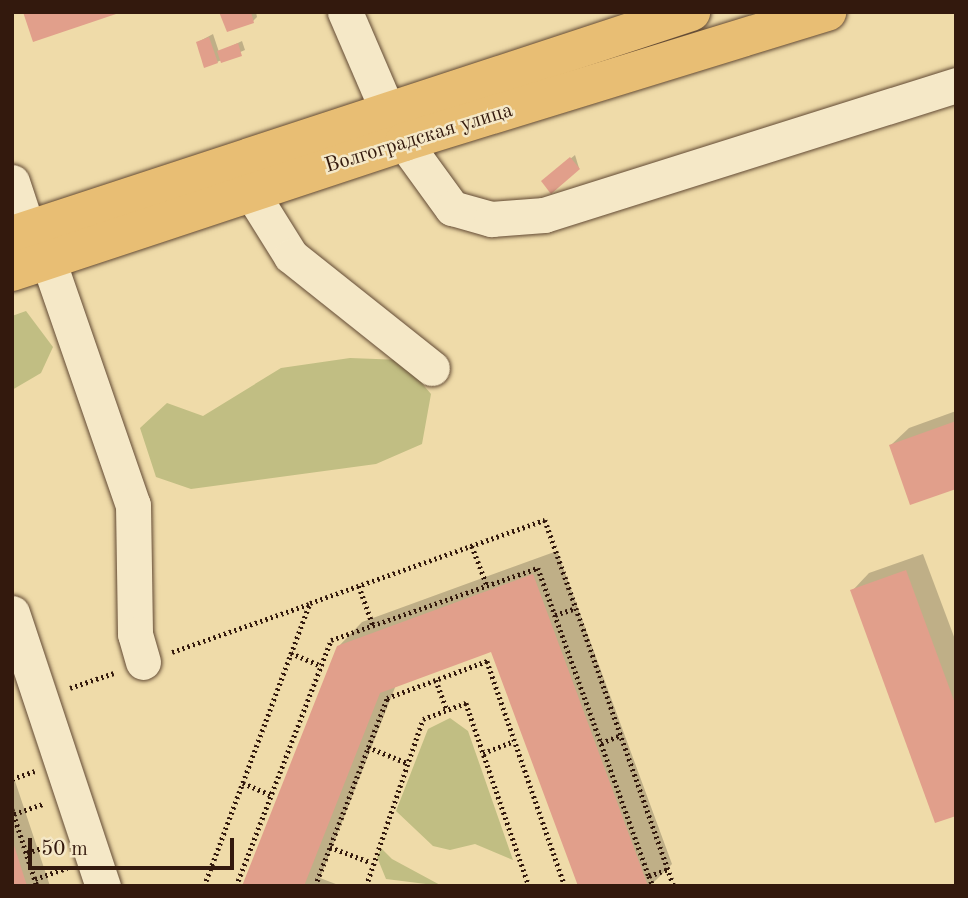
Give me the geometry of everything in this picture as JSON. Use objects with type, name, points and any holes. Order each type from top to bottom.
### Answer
[{"type":"main road","name":"Волгоградская улица","points":[[29,242],[251,192],[396,127],[691,12]]},
{"type":"main road","name":"Волгоградская улица","points":[[12,272],[29,242],[396,127],[827,12]]},
{"type":"street","points":[[345,12],[396,127],[452,208],[491,219],[544,215],[956,85]]},
{"type":"street","points":[[12,182],[29,242],[133,505],[135,634],[143,662]]},
{"type":"street","points":[[251,192],[291,256],[432,368]]},
{"type":"street","points":[[12,613],[41,699],[87,881]]},
{"type":"path","points":[[41,699],[545,520],[674,886]]},
{"type":"path","points":[[472,546],[486,586]]},
{"type":"path","points":[[236,886],[331,640],[538,568],[653,886]]},
{"type":"path","points":[[359,586],[373,625]]},
{"type":"path","points":[[204,886],[310,603]]},
{"type":"path","points":[[555,615],[576,608]]},
{"type":"path","points":[[291,653],[321,666]]},
{"type":"path","points":[[315,886],[387,698],[487,661],[564,886]]},
{"type":"path","points":[[436,680],[447,710]]},
{"type":"path","points":[[366,886],[370,862],[423,719],[466,704],[529,886]]},
{"type":"path","points":[[601,743],[621,735]]},
{"type":"path","points":[[483,752],[514,741]]},
{"type":"path","points":[[368,747],[407,763]]},
{"type":"path","points":[[31,758],[39,782]]},
{"type":"path","points":[[243,783],[271,795]]},
{"type":"path","points":[[43,793],[50,816]]},
{"type":"path","points":[[37,886],[13,812],[46,803]]},
{"type":"path","points":[[55,829],[67,868],[87,881]]},
{"type":"path","points":[[27,853],[59,842]]},
{"type":"path","points":[[330,846],[370,862]]},
{"type":"path","points":[[35,879],[67,868]]},
{"type":"path","points":[[649,876],[668,869]]},
{"type":"shaded area","points":[[26,311],[53,347],[41,373],[12,390],[12,316]]},
{"type":"shaded area","points":[[350,358],[402,360],[431,394],[422,444],[376,464],[191,489],[156,477],[140,428],[167,403],[203,416],[281,368]]},
{"type":"shaded area","points":[[450,718],[468,731],[513,860],[475,844],[450,850],[433,846],[396,811],[428,729]]},
{"type":"shaded area","points":[[381,848],[392,859],[442,886],[386,879],[377,857]]},
{"type":"building","points":[[23,12],[119,12],[119,13],[33,42]]},
{"type":"building","points":[[219,12],[251,12],[254,23],[227,32]]},
{"type":"building","points":[[209,37],[218,63],[204,68],[196,42]]},
{"type":"building","points":[[238,43],[242,56],[221,63],[217,51]]},
{"type":"building","points":[[570,157],[580,169],[551,194],[541,181]]},
{"type":"building","points":[[956,421],[956,489],[910,505],[889,445]]},
{"type":"building","points":[[906,570],[956,706],[956,816],[935,823],[850,590]]},
{"type":"building","points":[[533,574],[648,886],[578,886],[491,652],[380,693],[304,886],[242,886],[337,646]]},
{"type":"building","points":[[13,842],[27,886],[12,886]]}]
